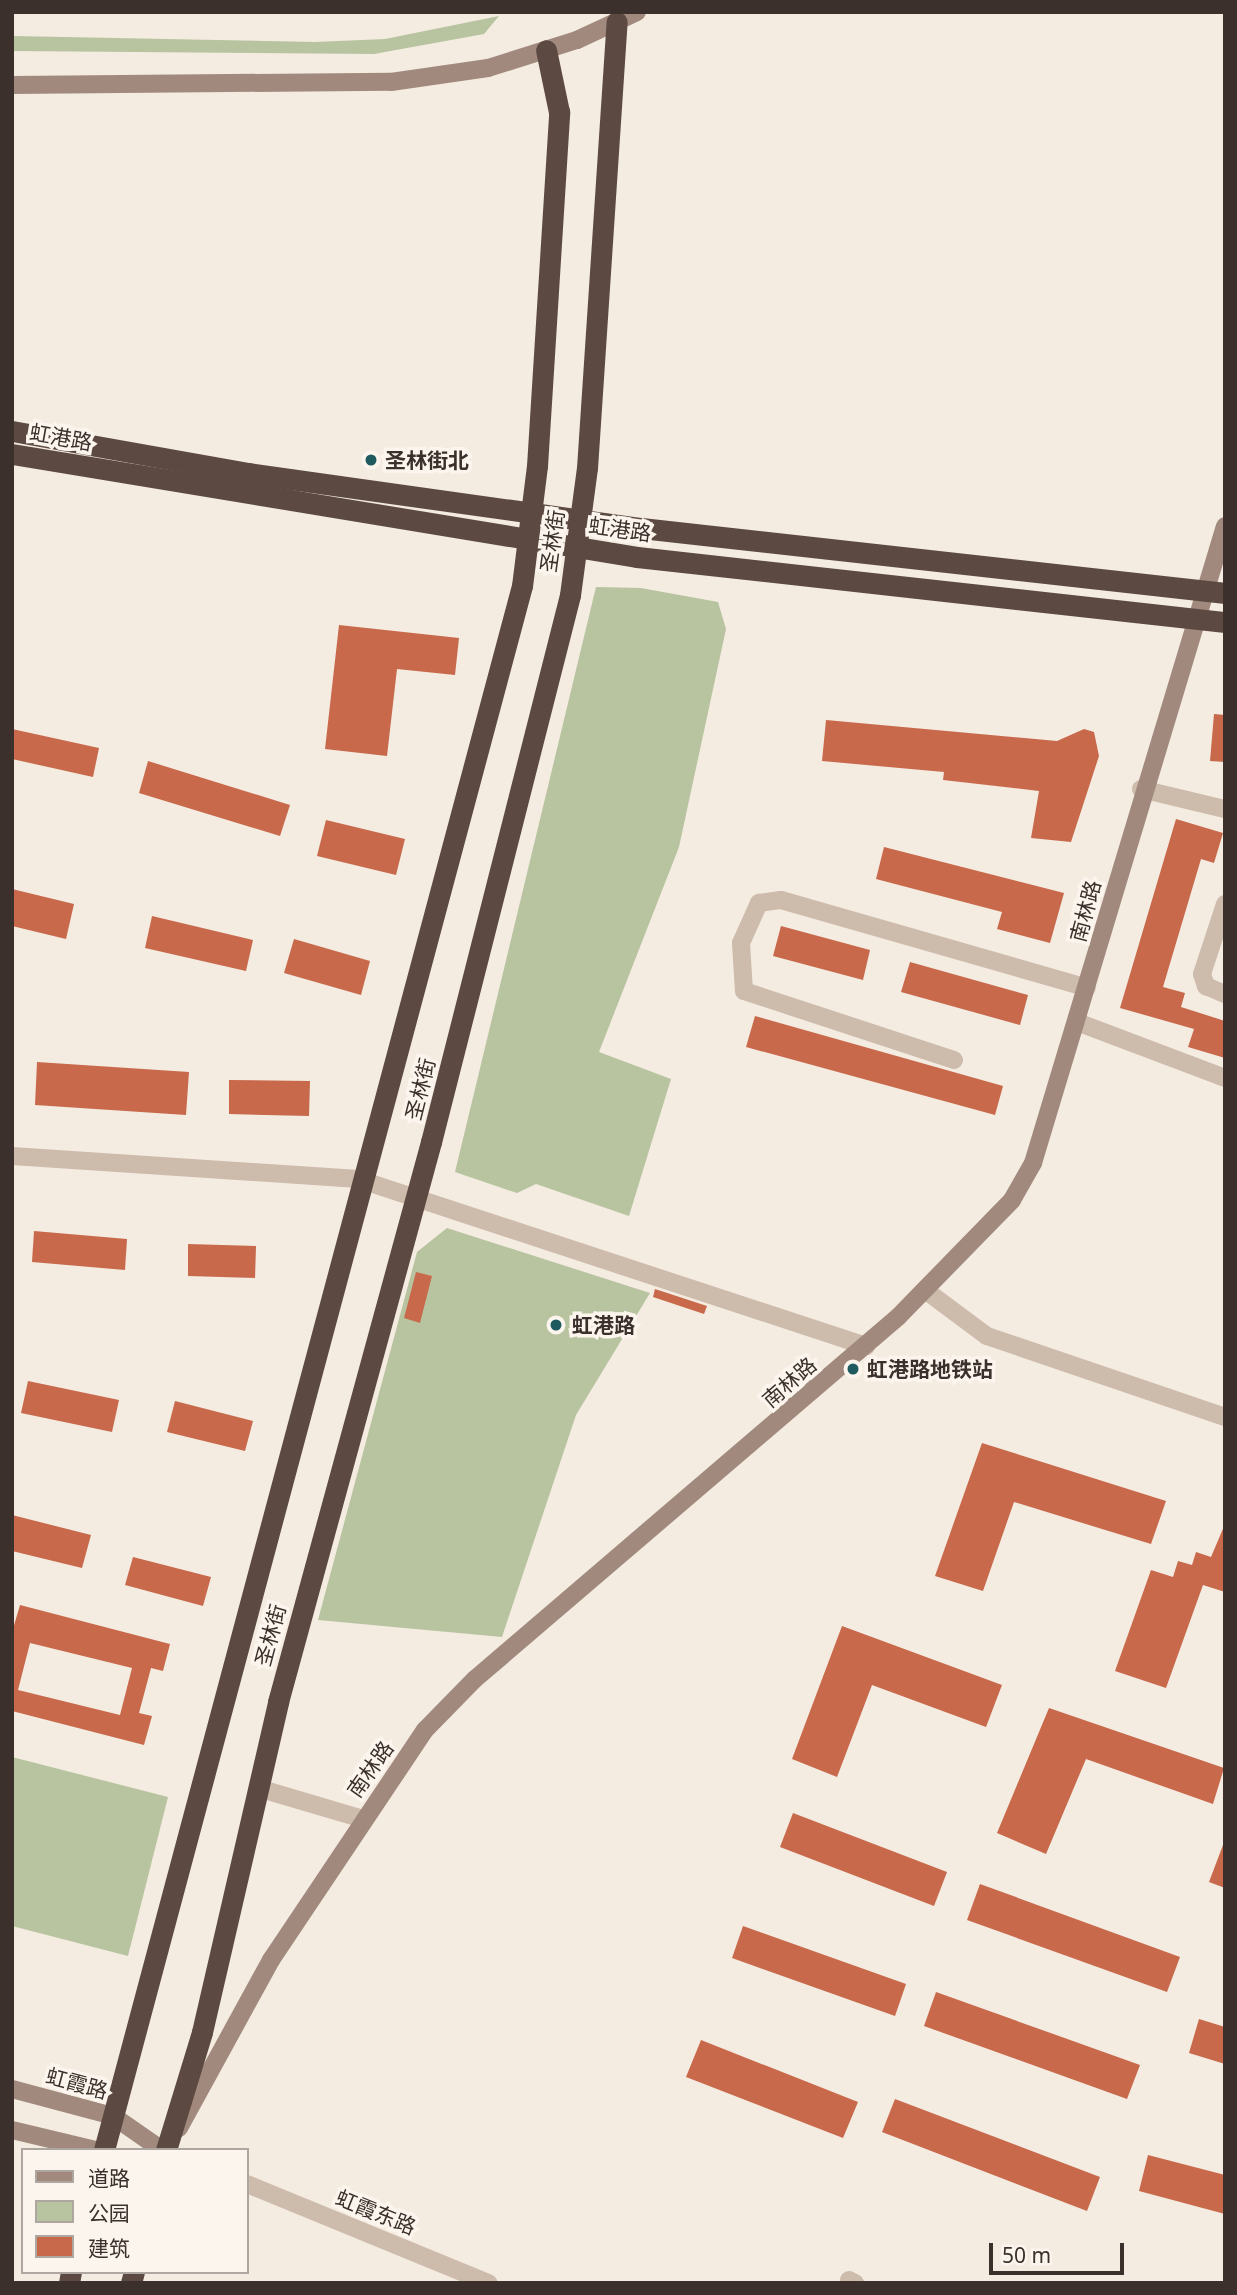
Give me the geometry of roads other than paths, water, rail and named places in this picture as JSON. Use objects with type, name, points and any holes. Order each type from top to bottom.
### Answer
[{"type":"highway","name":"圣林街","points":[[166,2148],[224,1948],[258,1788],[570,595],[580,520],[617,22]]},
{"type":"highway","name":"圣林街","points":[[105,2148],[358,1179],[522,586],[531,513],[559,112],[546,50]]},
{"type":"highway","name":"虹港路","points":[[12,431],[580,520],[1215,592]]},
{"type":"highway","name":"虹港路","points":[[12,454],[576,548],[1225,622]]},
{"type":"street","points":[[12,85],[331,86],[488,68],[546,50],[637,12]]},
{"type":"street","name":"南林路","points":[[166,2148],[271,1961],[363,1819],[425,1730],[475,1679],[866,1346],[925,1290],[1012,1200],[1027,1172],[1077,1022],[1141,789],[1197,620],[1215,592],[1225,526]]},
{"type":"street","points":[[1141,789],[1225,809]]},
{"type":"street","points":[[954,1060],[744,991],[741,943],[759,903],[781,900],[1087,988]]},
{"type":"street","points":[[1225,904],[1202,975],[1206,986],[1225,994]]},
{"type":"street","points":[[1077,1022],[1225,1078]]},
{"type":"street","points":[[12,1156],[358,1179],[414,1195],[866,1346]]},
{"type":"street","points":[[925,1290],[987,1335],[1225,1416]]},
{"type":"street","points":[[258,1788],[363,1819]]},
{"type":"street","name":"虹霞路","points":[[12,2089],[113,2116],[162,2148]]},
{"type":"street","points":[[12,2130],[87,2148]]},
{"type":"street","name":"虹霞东路","points":[[248,2184],[488,2283]]},
{"type":"place","name":"圣林街北","points":[[371,460]]},
{"type":"place","name":"虹港路","points":[[556,1325]]},
{"type":"place","name":"虹港路地铁站","points":[[853,1369]]}]
